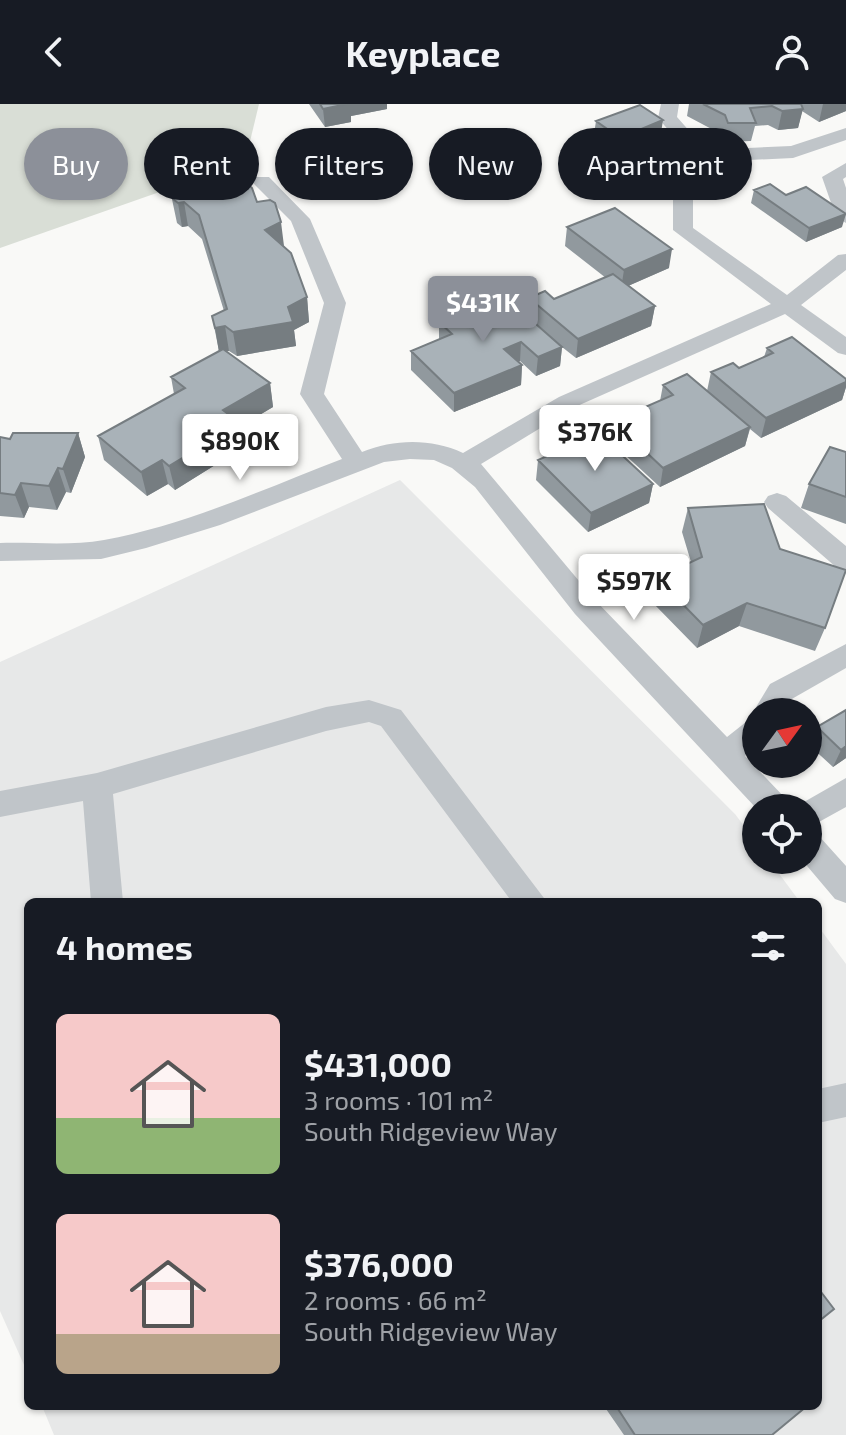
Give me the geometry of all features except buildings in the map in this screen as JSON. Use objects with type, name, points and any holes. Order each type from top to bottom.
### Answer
[{"type":"street","points":[[670,104],[667,118],[676,128]]},
{"type":"street","points":[[752,154],[793,152],[846,134]]},
{"type":"street","points":[[846,169],[832,177],[846,217]]},
{"type":"street","points":[[262,181],[300,219],[335,303],[312,394],[356,462]]},
{"type":"street","points":[[683,200],[683,230],[846,348]]},
{"type":"street","points":[[466,462],[567,402],[788,305],[846,260]]},
{"type":"street","points":[[0,552],[101,550],[211,519],[356,462],[408,449],[433,451],[466,462],[585,607],[762,794]]},
{"type":"street","points":[[777,502],[846,561]]},
{"type":"street","points":[[776,698],[780,692],[846,655]]},
{"type":"street","points":[[0,804],[97,786],[326,719],[369,711],[391,718],[528,898]]},
{"type":"street","points":[[726,755],[742,742]]},
{"type":"street","points":[[97,786],[107,898]]},
{"type":"street","points":[[822,806],[846,791]]},
{"type":"street","points":[[822,861],[845,887]]},
{"type":"street","points":[[822,1105],[846,1100]]},
{"type":"shaded area","points":[[0,104],[259,104],[253,128],[144,128],[144,197],[0,248]]},
{"type":"shaded area","points":[[400,480],[735,814],[742,823],[742,874],[779,874],[797,898],[24,898],[24,1365],[0,1311],[0,662]]},
{"type":"shaded area","points":[[822,931],[846,964],[846,1435],[54,1435],[44,1410],[822,1410]]}]
